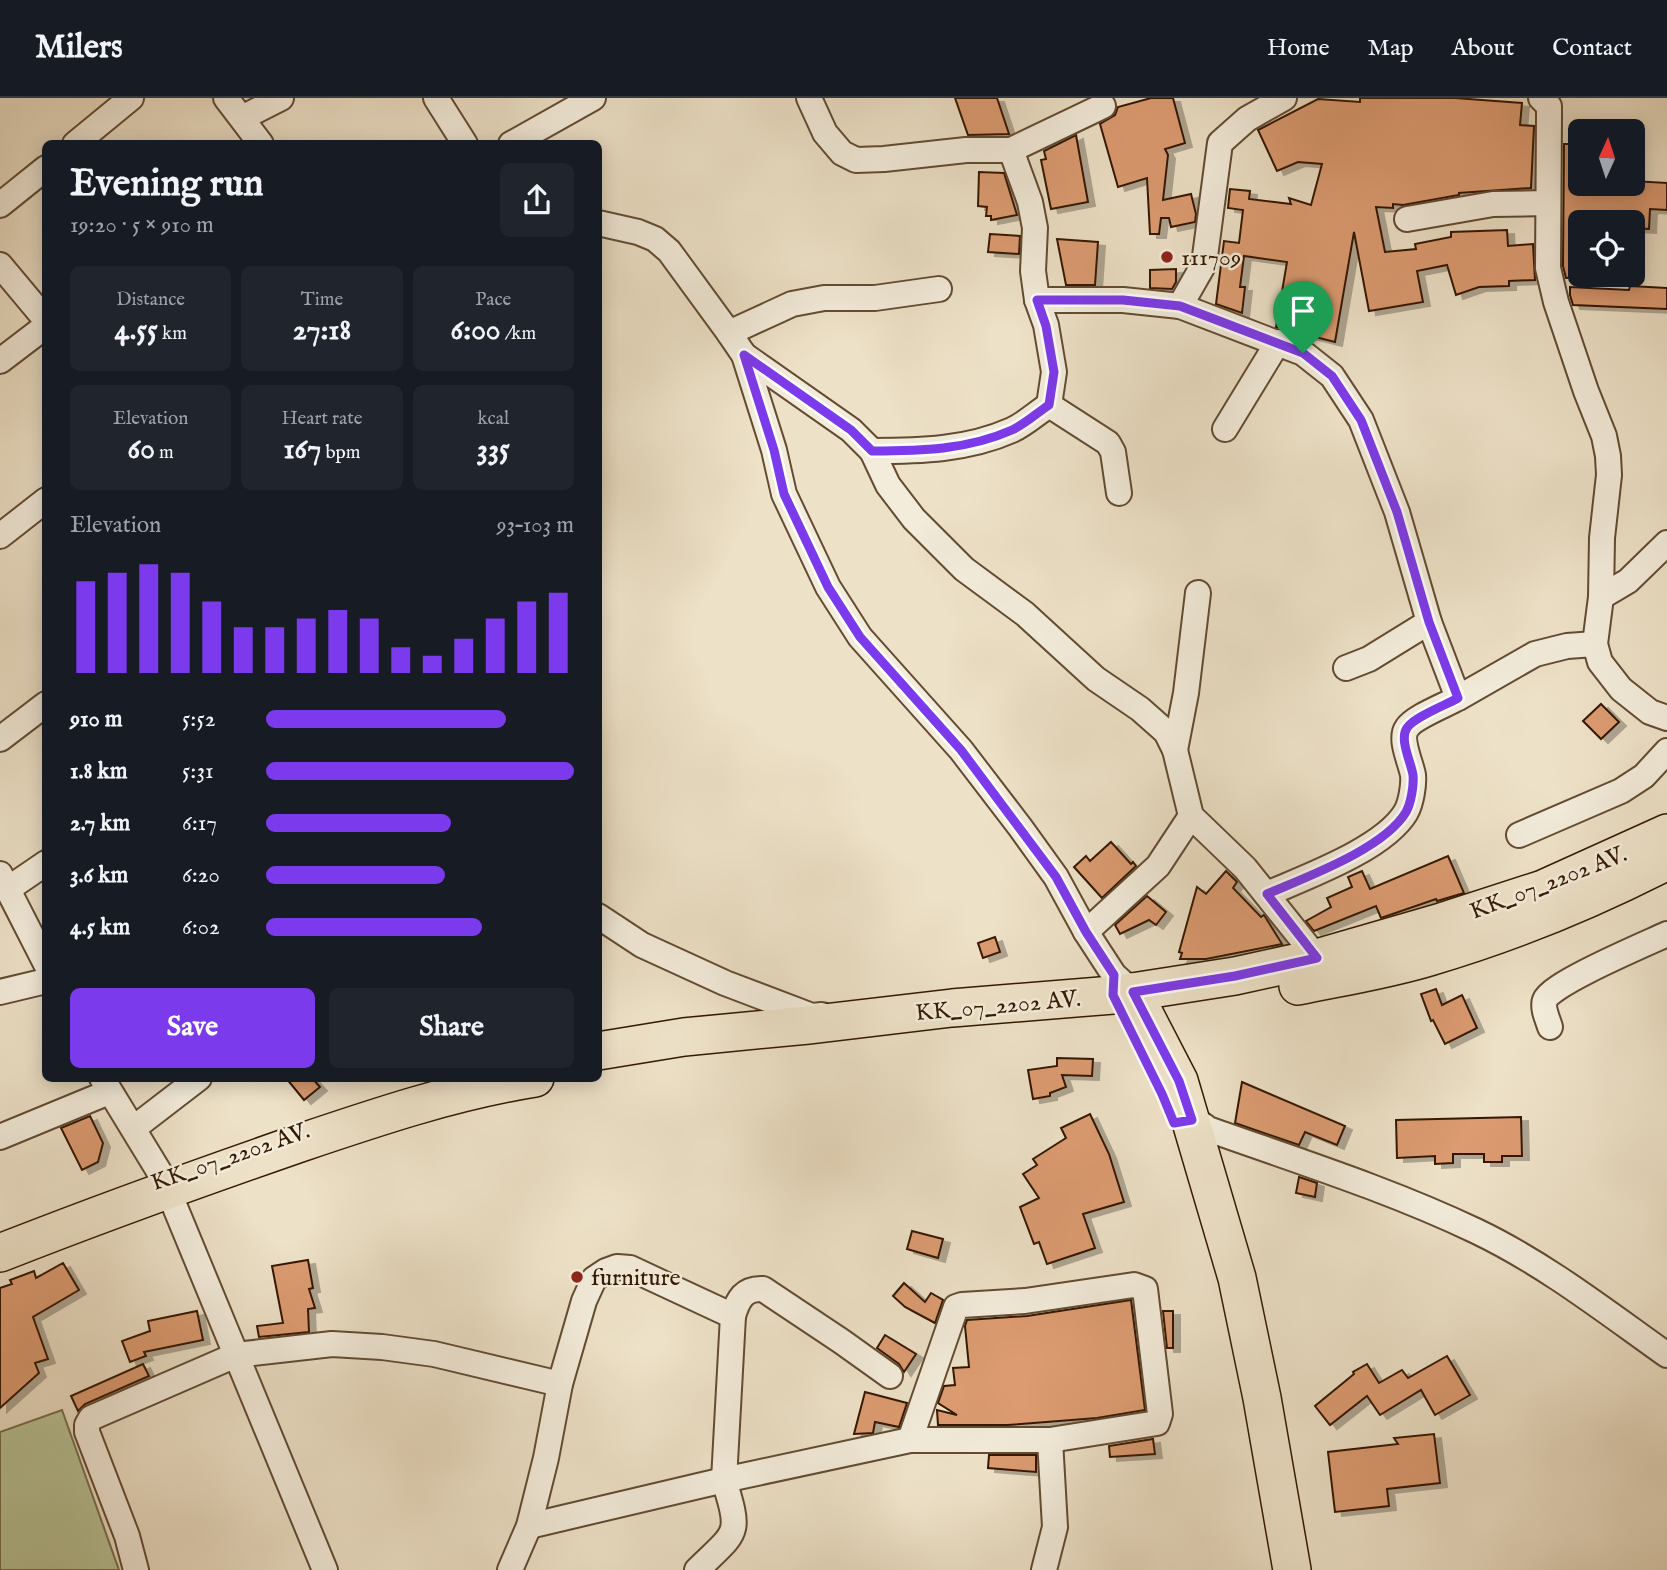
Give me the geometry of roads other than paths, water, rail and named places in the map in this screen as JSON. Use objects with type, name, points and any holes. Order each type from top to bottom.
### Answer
[{"type":"main road","name":"KK_07_2202 AV.","points":[[602,1050],[684,1037],[952,1008],[1125,998],[1235,976],[1317,958],[1543,889],[1667,833]]},
{"type":"main road","points":[[602,1069],[986,1027],[1125,998],[1292,988],[1427,958],[1542,918],[1619,886],[1667,861]]},
{"type":"main road","points":[[1125,998],[1162,1094],[1183,1122],[1240,1291],[1292,1570]]},
{"type":"main road","name":"KK_07_2202 AV.","points":[[0,1244],[166,1184],[226,1155],[451,1082]]},
{"type":"main road","points":[[0,1253],[166,1184],[431,1101],[510,1082]]},
{"type":"main road","points":[[1183,1122],[1189,1169],[1217,1275],[1269,1570]]},
{"type":"street","points":[[80,140],[131,98]]},
{"type":"street","points":[[226,98],[258,140]]},
{"type":"street","points":[[242,118],[281,98]]},
{"type":"street","points":[[436,98],[462,140]]},
{"type":"street","points":[[520,140],[593,98]]},
{"type":"street","points":[[809,98],[825,133],[842,153],[856,160],[966,150],[1011,149],[1103,106]]},
{"type":"street","points":[[1180,306],[1204,264],[1220,143],[1247,119],[1284,98]]},
{"type":"street","points":[[1541,98],[1549,106],[1548,268],[1556,302],[1604,436],[1608,456],[1601,597],[1595,644],[1600,662],[1621,689],[1650,712],[1667,718]]},
{"type":"street","points":[[872,451],[925,451],[971,444],[1014,429],[1049,405],[1054,372],[1033,271],[1035,228],[1030,202],[1011,149]]},
{"type":"street","points":[[0,205],[42,171]]},
{"type":"street","points":[[1407,219],[1493,204],[1548,203]]},
{"type":"street","points":[[602,224],[638,232],[655,239],[669,251],[744,355],[774,450],[784,494],[828,587],[860,637],[961,750],[1020,827],[1056,877],[1125,998]]},
{"type":"street","points":[[0,265],[42,315]]},
{"type":"street","points":[[729,333],[792,304],[824,298],[875,298],[939,289]]},
{"type":"street","points":[[1037,300],[1123,300],[1180,306],[1303,353],[1332,376],[1361,420],[1397,512],[1429,622],[1458,698]]},
{"type":"street","points":[[0,361],[42,329]]},
{"type":"street","points":[[1225,429],[1278,342]]},
{"type":"street","points":[[744,355],[851,430],[872,451],[888,485],[914,519],[964,569],[1025,614],[1096,679],[1140,709],[1166,732],[1175,750],[1191,816],[1245,868],[1317,958]]},
{"type":"street","points":[[1049,405],[1108,443],[1113,452],[1119,493]]},
{"type":"street","points":[[0,536],[42,503]]},
{"type":"street","points":[[1601,597],[1628,581],[1667,543]]},
{"type":"street","points":[[1175,750],[1186,693],[1198,593]]},
{"type":"street","points":[[1346,668],[1369,659],[1429,622]]},
{"type":"street","points":[[1267,894],[1356,853],[1393,827],[1406,811],[1413,778],[1404,736],[1406,728],[1413,722],[1535,654],[1567,646],[1595,644]]},
{"type":"street","points":[[0,739],[42,707]]},
{"type":"street","points":[[1519,835],[1621,791],[1644,776],[1667,751]]},
{"type":"street","points":[[1086,932],[1158,866],[1191,816]]},
{"type":"street","points":[[42,865],[4,881],[42,956]]},
{"type":"street","points":[[602,919],[642,945],[713,978],[812,1016],[952,1008]]},
{"type":"street","points":[[1550,1027],[1545,999],[1551,992],[1667,934]]},
{"type":"street","points":[[0,992],[42,982]]},
{"type":"street","points":[[134,1128],[194,1082]]},
{"type":"street","points":[[0,1137],[106,1085],[166,1184],[325,1570]]},
{"type":"street","points":[[1183,1122],[1200,1123],[1208,1129],[1376,1189],[1477,1231],[1562,1278],[1667,1355]]},
{"type":"street","points":[[510,1570],[529,1526],[546,1458],[560,1384],[584,1301],[594,1279],[606,1270],[629,1268],[733,1316]]},
{"type":"street","points":[[529,1526],[910,1440],[1050,1440],[1157,1423],[1160,1414],[1145,1289],[1134,1284],[1026,1301],[962,1304],[956,1307],[910,1440]]},
{"type":"street","points":[[697,1570],[727,1540],[735,1528],[735,1516],[724,1480],[733,1316],[742,1294],[753,1289],[763,1289],[890,1376]]},
{"type":"street","points":[[136,1570],[127,1536],[87,1432],[91,1418],[236,1355],[332,1344],[434,1354],[560,1384]]},
{"type":"street","points":[[1044,1570],[1055,1527],[1050,1440]]},
{"type":"place","name":"111709","points":[[1167,257]]},
{"type":"place","name":"furniture","points":[[577,1277]]}]
